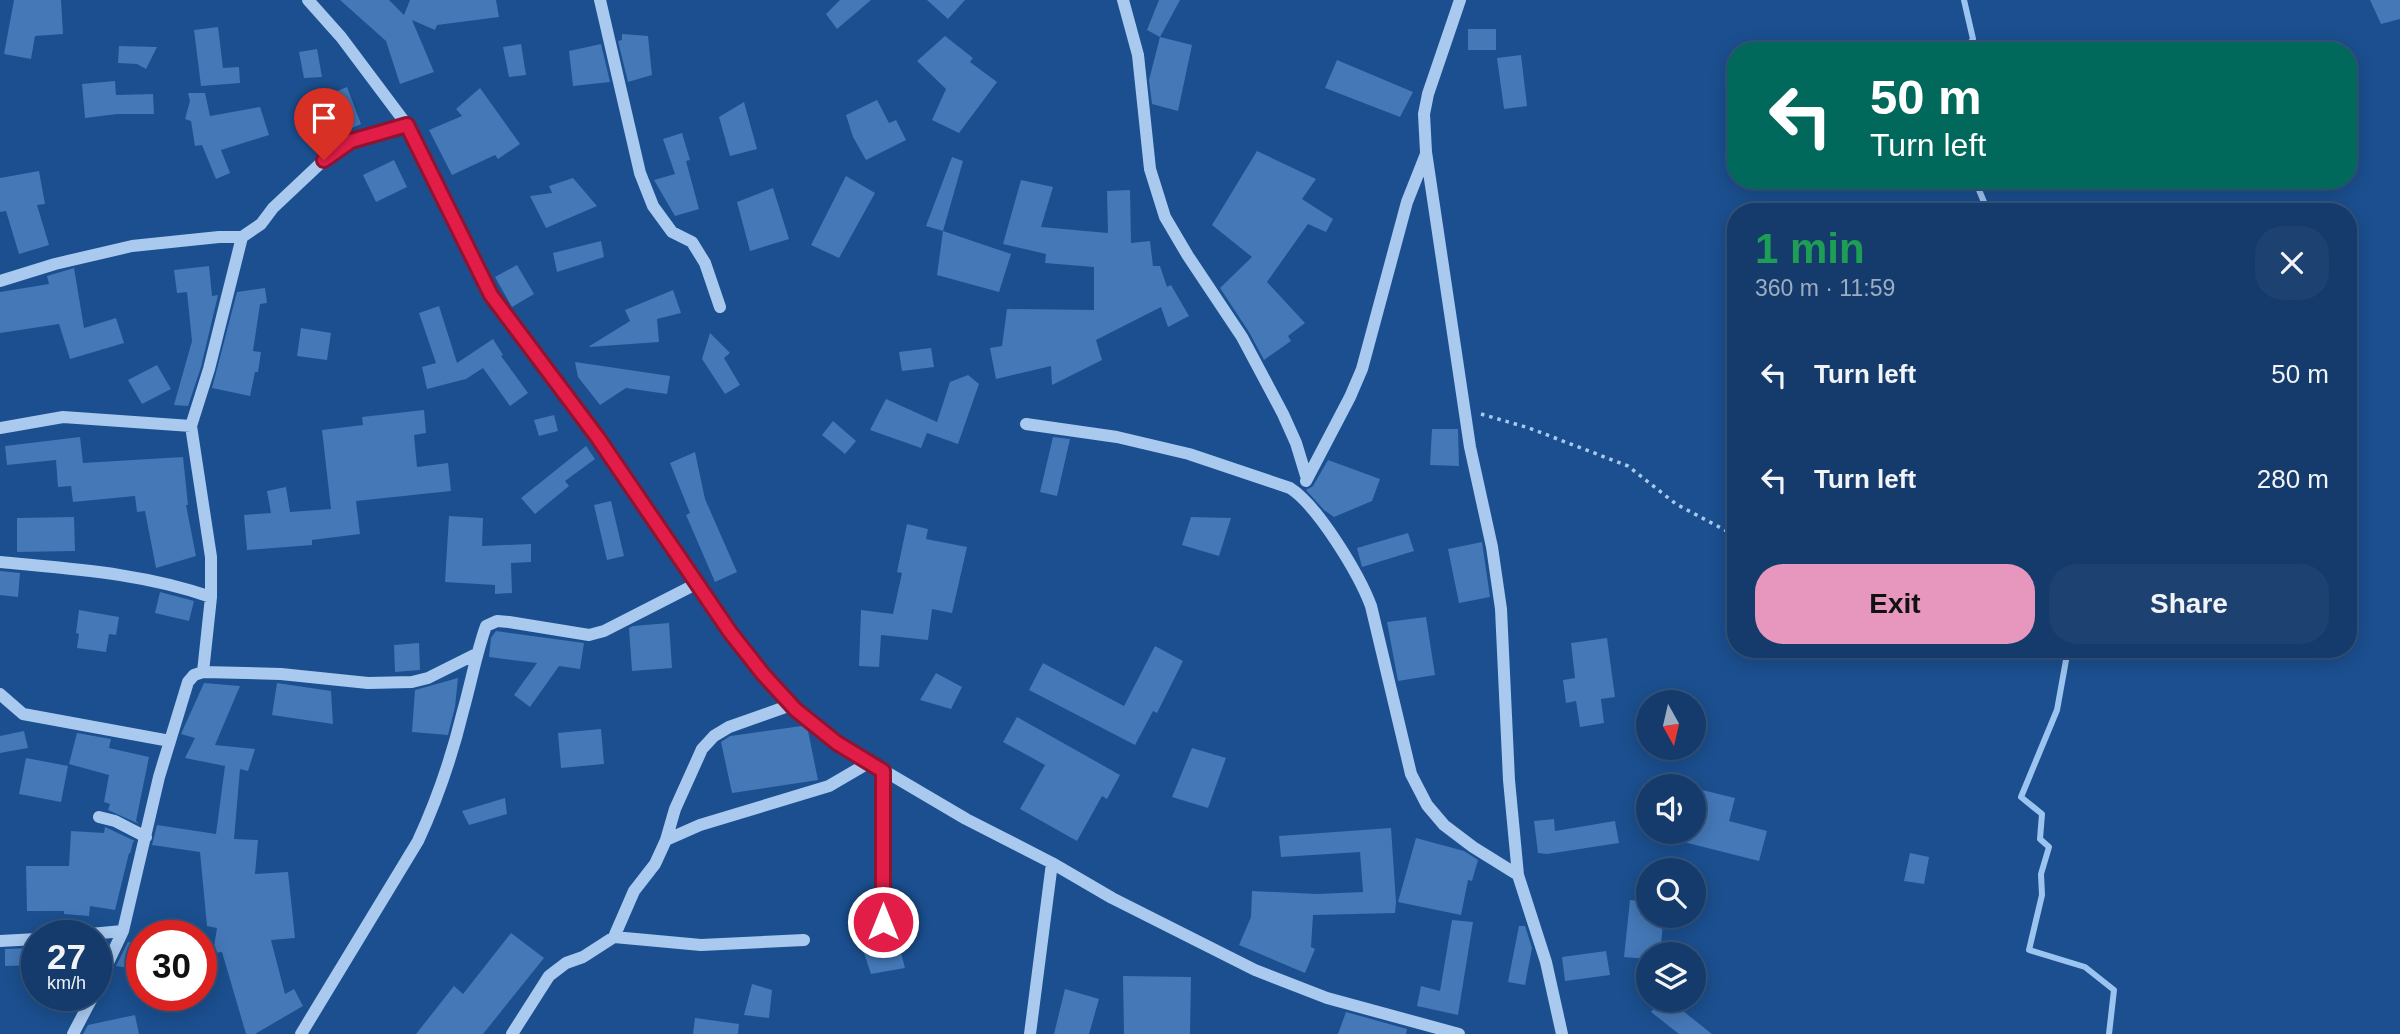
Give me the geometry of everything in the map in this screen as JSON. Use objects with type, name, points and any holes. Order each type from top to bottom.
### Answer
[{"type":"street","points":[[308,0],[341,37],[407,125],[491,295],[598,438],[747,653],[791,705],[837,743],[966,819],[1052,863],[1112,898],[1255,970],[1327,998],[1459,1034]]},
{"type":"street","points":[[600,0],[640,173],[653,206],[672,232],[692,242],[705,263],[720,307]]},
{"type":"street","points":[[1123,0],[1138,55],[1150,169],[1165,217],[1242,337],[1283,414],[1296,443],[1307,479]]},
{"type":"street","points":[[1460,0],[1428,94],[1424,114],[1426,152],[1469,447],[1492,547],[1501,609],[1509,780],[1518,875],[1546,962],[1562,1034]]},
{"type":"street","points":[[0,281],[55,264],[132,246],[242,237],[261,224],[273,208],[324,160],[351,141],[407,125]]},
{"type":"street","points":[[1297,492],[1307,479],[1362,369],[1407,202],[1426,152]]},
{"type":"street","points":[[203,672],[211,597],[211,557],[191,426],[209,369],[242,237]]},
{"type":"street","points":[[0,428],[63,417],[191,426]]},
{"type":"street","points":[[1026,424],[1117,437],[1189,454],[1297,492],[1318,517],[1363,585],[1371,606],[1411,774],[1427,805],[1454,832],[1518,875]]},
{"type":"street","points":[[0,562],[130,576],[178,585],[211,597]]},
{"type":"street","points":[[301,1034],[418,841],[433,807],[459,727],[476,654],[486,626],[497,621],[589,635],[604,631],[698,583]]},
{"type":"street","points":[[112,954],[123,931],[159,777],[188,682],[194,675],[203,672],[281,674],[368,683],[412,682],[428,678],[476,654]]},
{"type":"street","points":[[0,694],[23,714],[170,741]]},
{"type":"street","points":[[512,1034],[549,976],[565,963],[583,957],[614,937],[634,891],[655,864],[666,840],[675,809],[702,749],[714,736],[760,715],[791,705]]},
{"type":"street","points":[[666,840],[700,825],[829,786],[870,762]]},
{"type":"street","points":[[883,771],[883,922]]},
{"type":"street","points":[[99,817],[115,821],[146,837]]},
{"type":"street","points":[[1030,1034],[1052,863]]},
{"type":"street","points":[[112,932],[123,931]]},
{"type":"street","points":[[614,937],[701,945],[804,940]]},
{"type":"street","points":[[0,941],[21,940]]},
{"type":"street","points":[[74,1034],[86,1011]]},
{"type":"path","points":[[1464,409],[1529,428],[1628,466],[1676,504],[1727,531]]},
{"type":"building","points":[[14,0],[61,0],[63,34],[35,36],[31,59],[4,54]]},
{"type":"building","points":[[340,0],[389,0],[404,15],[410,0],[496,0],[499,17],[437,25],[435,30],[412,20],[434,72],[400,84],[386,41]]},
{"type":"building","points":[[840,0],[871,0],[837,29],[826,14]]},
{"type":"building","points":[[927,0],[965,0],[948,19]]},
{"type":"building","points":[[1159,0],[1180,0],[1160,37],[1147,30]]},
{"type":"building","points":[[2370,0],[2400,0],[2400,19],[2381,24]]},
{"type":"building","points":[[218,27],[223,68],[239,67],[240,83],[201,86],[194,30]]},
{"type":"building","points":[[1468,29],[1496,29],[1496,50],[1468,50]]},
{"type":"building","points":[[622,34],[648,36],[652,75],[628,82],[618,41],[622,40]]},
{"type":"building","points":[[945,36],[973,58],[970,62],[997,82],[959,133],[932,120],[946,89],[917,61]]},
{"type":"building","points":[[1160,37],[1192,45],[1178,111],[1152,104],[1149,80]]},
{"type":"building","points":[[521,44],[526,75],[509,77],[503,47]]},
{"type":"building","points":[[601,44],[610,82],[573,86],[569,51]]},
{"type":"building","points":[[119,46],[157,47],[146,69],[137,64],[118,63]]},
{"type":"building","points":[[317,49],[322,77],[304,78],[299,52]]},
{"type":"building","points":[[1521,55],[1527,106],[1504,109],[1497,58]]},
{"type":"building","points":[[1337,60],[1413,92],[1400,117],[1325,88]]},
{"type":"building","points":[[115,81],[116,95],[153,94],[154,114],[117,114],[85,118],[82,84]]},
{"type":"building","points":[[347,87],[361,124],[336,135],[321,98]]},
{"type":"building","points":[[480,88],[520,144],[498,159],[495,155],[452,175],[429,130],[462,116],[456,109]]},
{"type":"building","points":[[188,93],[205,93],[210,116],[260,107],[269,135],[221,150],[230,173],[216,179],[202,145],[195,146],[191,121],[185,119],[190,101]]},
{"type":"building","points":[[877,100],[889,123],[896,120],[906,140],[866,160],[853,137],[846,115]]},
{"type":"building","points":[[744,102],[757,149],[730,156],[719,117]]},
{"type":"building","points":[[682,133],[690,160],[686,161],[699,209],[675,216],[654,180],[675,174],[663,139]]},
{"type":"building","points":[[1257,151],[1316,179],[1302,199],[1333,219],[1326,232],[1308,224],[1267,282],[1305,323],[1288,336],[1291,341],[1264,360],[1220,288],[1252,257],[1212,225]]},
{"type":"building","points":[[952,157],[963,161],[943,231],[926,226]]},
{"type":"building","points":[[394,160],[407,187],[376,202],[363,175]]},
{"type":"building","points":[[39,171],[45,204],[37,205],[49,245],[19,254],[6,211],[0,212],[0,178]]},
{"type":"building","points":[[846,176],[875,193],[839,258],[811,245]]},
{"type":"building","points":[[573,178],[597,206],[546,228],[530,196],[552,193],[549,186]]},
{"type":"building","points":[[1021,180],[1053,187],[1041,227],[1108,233],[1107,191],[1130,190],[1131,243],[1150,241],[1153,266],[1160,266],[1167,287],[1171,285],[1189,316],[1168,327],[1161,307],[1096,340],[1102,360],[1052,385],[1051,366],[996,379],[990,348],[1002,346],[1007,309],[1094,310],[1094,267],[1045,263],[1046,254],[1003,244]]},
{"type":"building","points":[[773,188],[789,239],[750,251],[737,202]]},
{"type":"building","points":[[943,231],[1011,254],[999,292],[937,275]]},
{"type":"building","points":[[601,241],[604,257],[557,272],[553,253]]},
{"type":"building","points":[[517,265],[534,294],[512,307],[495,277]]},
{"type":"building","points":[[209,266],[212,296],[218,295],[201,367],[188,406],[174,405],[192,341],[187,292],[177,293],[174,270]]},
{"type":"building","points":[[74,268],[84,328],[116,318],[124,343],[70,359],[59,324],[0,333],[0,292],[49,284],[47,276]]},
{"type":"building","points":[[265,288],[267,303],[260,304],[253,351],[261,352],[250,396],[212,388],[237,292]]},
{"type":"building","points":[[673,290],[681,313],[657,319],[659,342],[588,347],[630,321],[625,310]]},
{"type":"building","points":[[439,306],[457,363],[493,339],[503,355],[501,356],[528,393],[510,406],[483,368],[466,379],[427,389],[422,367],[436,363],[419,313]]},
{"type":"building","points":[[301,328],[331,333],[327,360],[297,356]]},
{"type":"building","points":[[710,333],[730,353],[724,358],[740,385],[725,394],[702,359]]},
{"type":"building","points":[[931,348],[934,367],[902,371],[899,352]]},
{"type":"building","points":[[575,362],[670,376],[667,394],[626,388],[600,405],[578,377]]},
{"type":"building","points":[[157,365],[171,389],[142,404],[128,380]]},
{"type":"building","points":[[968,375],[979,384],[958,444],[927,433],[921,448],[870,430],[886,399],[937,422],[950,382]]},
{"type":"building","points":[[424,410],[426,433],[414,435],[417,467],[448,463],[451,491],[356,501],[360,534],[312,540],[312,545],[247,550],[244,515],[271,513],[267,491],[286,487],[290,512],[331,509],[322,430],[363,425],[362,417]]},
{"type":"building","points":[[554,415],[558,431],[539,436],[534,420]]},
{"type":"building","points":[[833,421],[856,441],[845,454],[822,435]]},
{"type":"building","points":[[1432,429],[1458,429],[1459,466],[1430,465]]},
{"type":"building","points":[[80,437],[83,463],[183,457],[186,505],[196,556],[156,568],[145,511],[137,512],[135,496],[73,502],[71,486],[58,487],[56,460],[7,465],[5,446]]},
{"type":"building","points":[[1053,437],[1070,439],[1057,496],[1040,492]]},
{"type":"building","points":[[586,446],[595,459],[565,481],[569,486],[535,514],[521,498]]},
{"type":"building","points":[[695,452],[705,499],[737,572],[715,582],[686,515],[690,513],[670,463]]},
{"type":"building","points":[[1328,460],[1380,479],[1372,501],[1334,517],[1324,510],[1306,490],[1313,486]]},
{"type":"building","points":[[611,501],[624,556],[607,560],[594,505]]},
{"type":"building","points":[[449,516],[483,518],[482,546],[531,544],[531,562],[511,563],[512,593],[495,594],[495,585],[445,582]]},
{"type":"building","points":[[74,517],[75,551],[17,552],[17,518]]},
{"type":"building","points":[[1191,517],[1231,518],[1219,556],[1182,545]]},
{"type":"building","points":[[907,524],[928,529],[926,539],[967,547],[952,613],[932,609],[928,640],[881,635],[879,667],[859,666],[861,610],[893,614],[902,573],[897,572]]},
{"type":"building","points":[[1408,533],[1414,551],[1362,567],[1357,548]]},
{"type":"building","points":[[1482,542],[1490,597],[1459,603],[1448,549]]},
{"type":"building","points":[[0,571],[20,573],[18,597],[0,595]]},
{"type":"building","points":[[160,592],[194,601],[189,621],[155,613]]},
{"type":"building","points":[[79,610],[119,617],[116,635],[109,634],[106,652],[77,648]]},
{"type":"building","points":[[1426,617],[1435,675],[1398,681],[1387,622]]},
{"type":"building","points":[[669,623],[672,668],[632,671],[629,628]]},
{"type":"building","points":[[496,631],[584,643],[580,669],[559,666],[530,707],[514,695],[537,663],[489,657],[491,638]]},
{"type":"building","points":[[1607,638],[1615,697],[1601,699],[1604,723],[1580,727],[1576,701],[1566,703],[1563,680],[1575,678],[1571,643]]},
{"type":"building","points":[[419,643],[420,670],[395,672],[394,645]]},
{"type":"building","points":[[1155,646],[1183,661],[1157,713],[1153,711],[1135,745],[1029,690],[1043,663],[1124,706]]},
{"type":"building","points":[[936,673],[962,687],[951,709],[920,700]]},
{"type":"building","points":[[458,678],[448,735],[412,732],[415,690]]},
{"type":"building","points":[[204,683],[240,686],[215,745],[255,749],[248,771],[240,769],[234,839],[258,840],[255,874],[288,872],[295,938],[271,940],[285,994],[294,989],[303,1006],[255,1034],[246,1034],[222,952],[217,953],[217,920],[206,920],[200,852],[152,845],[157,825],[216,834],[225,766],[185,758],[195,738],[181,734]]},
{"type":"building","points":[[277,683],[331,691],[333,724],[272,715]]},
{"type":"building","points":[[1017,717],[1120,775],[1107,799],[1102,796],[1077,841],[1020,809],[1045,765],[1003,742]]},
{"type":"building","points":[[802,726],[808,731],[818,780],[732,793],[721,742],[730,736]]},
{"type":"building","points":[[601,729],[604,764],[561,768],[558,733]]},
{"type":"building","points":[[24,731],[28,748],[0,753],[0,736]]},
{"type":"building","points":[[77,733],[111,739],[109,748],[149,757],[136,821],[139,824],[108,810],[110,804],[104,802],[109,775],[69,764]]},
{"type":"building","points":[[1192,748],[1226,758],[1208,808],[1172,797]]},
{"type":"building","points":[[26,758],[68,766],[61,802],[19,794]]},
{"type":"building","points":[[1706,791],[1735,798],[1729,821],[1767,831],[1759,861],[1692,844],[1706,844]]},
{"type":"building","points":[[505,798],[507,814],[469,825],[462,811]]},
{"type":"building","points":[[1554,819],[1555,831],[1615,821],[1619,843],[1538,853],[1534,821]]},
{"type":"building","points":[[105,827],[135,841],[129,853],[115,910],[90,906],[89,916],[64,914],[64,911],[27,911],[26,866],[69,866],[71,831],[104,833]]},
{"type":"building","points":[[1391,828],[1395,913],[1313,915],[1311,947],[1315,949],[1305,973],[1239,945],[1251,917],[1252,891],[1317,894],[1363,892],[1360,852],[1281,857],[1279,836]]},
{"type":"building","points":[[1416,838],[1464,851],[1478,860],[1472,881],[1468,880],[1461,915],[1398,902]]},
{"type":"building","points":[[1910,853],[1929,857],[1924,884],[1904,881]]},
{"type":"building","points":[[1630,900],[1636,901],[1636,928],[1663,928],[1661,942],[1636,942],[1636,958],[1624,957]]},
{"type":"building","points":[[1452,920],[1473,922],[1458,1015],[1417,1006],[1421,986],[1440,991]]},
{"type":"building","points":[[1519,926],[1525,926],[1532,948],[1525,985],[1508,982]]},
{"type":"building","points":[[511,933],[544,958],[483,1034],[416,1034],[454,986],[463,994]]},
{"type":"building","points":[[898,942],[905,968],[871,974],[862,947]]},
{"type":"building","points":[[126,946],[126,968],[116,966]]},
{"type":"building","points":[[21,948],[21,966],[5,966],[5,949]]},
{"type":"building","points":[[1606,951],[1610,975],[1565,981],[1562,957]]},
{"type":"building","points":[[1123,976],[1191,977],[1190,1034],[1124,1034]]},
{"type":"building","points":[[752,984],[772,990],[769,1018],[744,1015]]},
{"type":"building","points":[[1065,989],[1099,999],[1089,1034],[1054,1034]]},
{"type":"building","points":[[1346,1012],[1407,1029],[1406,1034],[1338,1034]]},
{"type":"building","points":[[1651,1012],[1684,1012],[1712,1034],[1679,1034]]},
{"type":"building","points":[[135,1015],[139,1034],[83,1034],[88,1025]]},
{"type":"building","points":[[695,1018],[739,1024],[738,1034],[693,1034]]},
{"type":"waterway","points":[[1964,0],[1973,39],[1971,42]]},
{"type":"waterway","points":[[1979,189],[1984,203]]},
{"type":"waterway","points":[[2066,658],[2057,710],[2021,797],[2042,814],[2040,839],[2049,847],[2041,874],[2042,895],[2029,950],[2085,967],[2114,990],[2109,1034]]},
{"type":"route","points":[[324,160],[351,141],[407,125],[491,295],[598,438],[730,632],[796,710],[837,743],[883,771],[883,922]]}]
